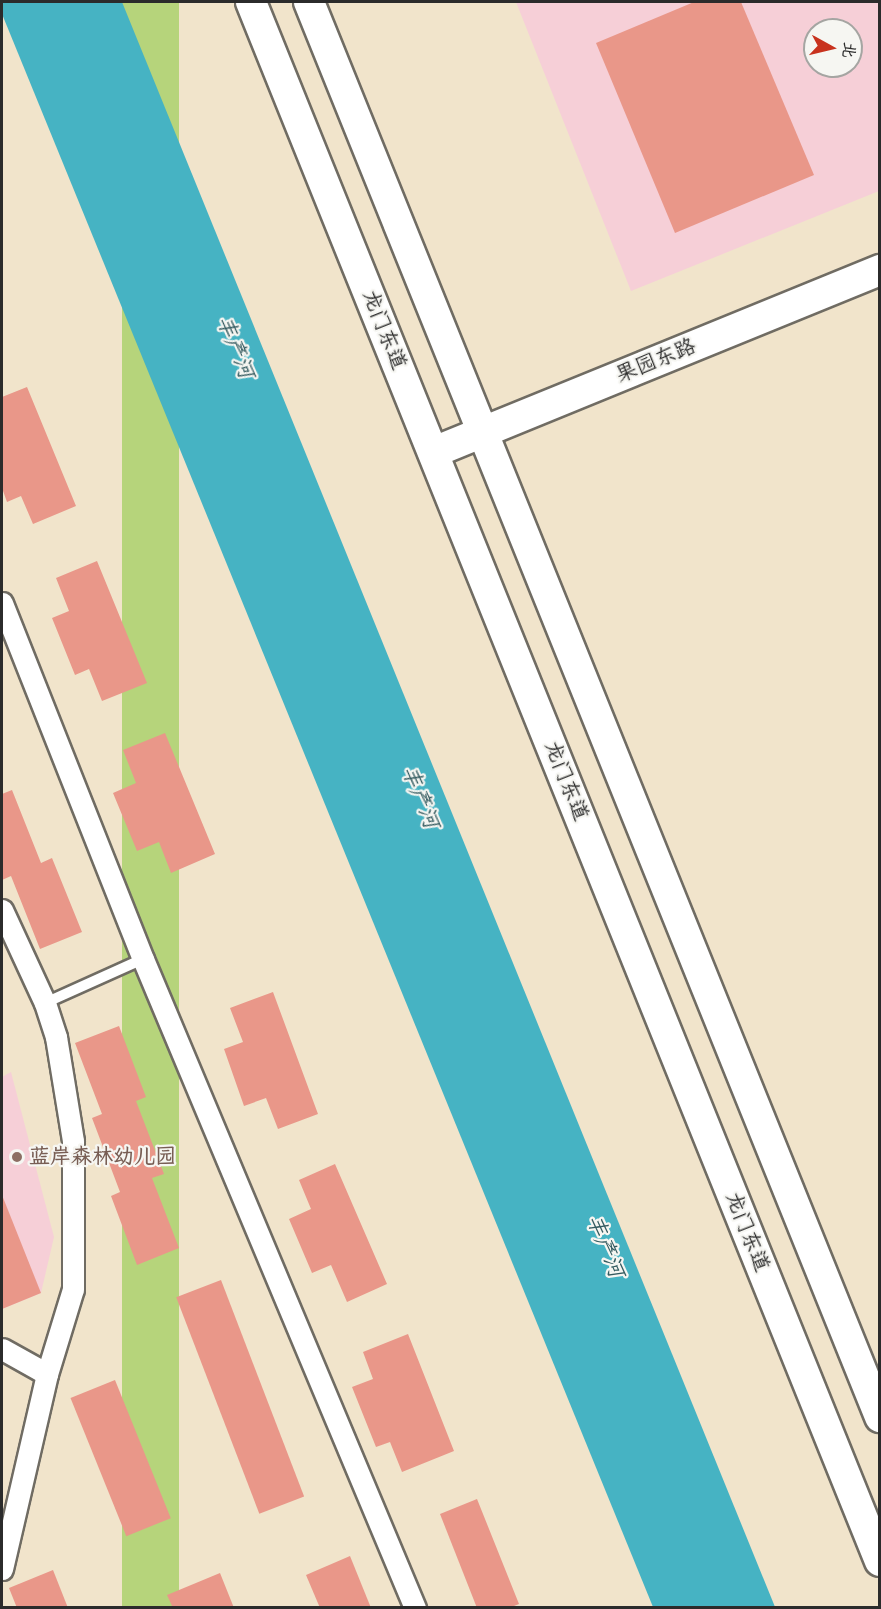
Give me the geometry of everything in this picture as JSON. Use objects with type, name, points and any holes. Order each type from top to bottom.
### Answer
[{"type":"main road","name":"龙门东道","points":[[252,2],[879,1561]]},
{"type":"main road","points":[[309,2],[879,1417]]},
{"type":"main road","name":"果园东路","points":[[436,459],[879,270]]},
{"type":"main road","name":"果园东路","points":[[485,438],[879,286]]},
{"type":"street","points":[[2,603],[143,959],[415,1608]]},
{"type":"street","points":[[2,910],[45,1003],[56,1037],[73,1141],[73,1289],[47,1374],[2,1569]]},
{"type":"street","points":[[2,1349],[47,1374]]},
{"type":"lane","points":[[45,1003],[143,959]]},
{"type":"shaded area","points":[[516,2],[879,2],[879,191],[631,291]]},
{"type":"shaded area","name":"蓝岸森林幼儿园","points":[[11,1072],[54,1237],[41,1293],[2,1309],[2,1077]]},
{"type":"green space","points":[[122,2],[179,2],[179,1608],[122,1608]]},
{"type":"water","name":"丰产河","points":[[2,2],[122,2],[775,1607],[653,1607],[2,14]]},
{"type":"building","points":[[694,2],[741,2],[814,175],[675,233],[596,43]]},
{"type":"building","points":[[27,387],[76,506],[33,524],[21,496],[7,502],[2,488],[2,397]]},
{"type":"building","points":[[97,561],[147,683],[102,701],[89,669],[75,675],[52,618],[69,611],[56,578]]},
{"type":"building","points":[[165,733],[215,854],[171,873],[159,842],[137,851],[113,793],[136,783],[123,750]]},
{"type":"building","points":[[12,790],[41,863],[52,858],[82,932],[40,949],[11,876],[2,880],[2,794]]},
{"type":"building","points":[[273,992],[318,1114],[278,1129],[266,1098],[244,1106],[224,1049],[243,1042],[230,1008]]},
{"type":"building","points":[[119,1026],[146,1097],[136,1101],[164,1174],[152,1178],[179,1248],[137,1265],[111,1196],[120,1192],[92,1118],[102,1114],[75,1043]]},
{"type":"building","points":[[335,1164],[387,1284],[347,1302],[331,1265],[312,1273],[289,1219],[311,1209],[299,1180]]},
{"type":"building","points":[[2,1195],[41,1293],[2,1309]]},
{"type":"building","points":[[221,1280],[304,1497],[259,1514],[176,1297]]},
{"type":"building","points":[[408,1334],[454,1451],[402,1472],[390,1442],[376,1447],[352,1387],[373,1379],[363,1352]]},
{"type":"building","points":[[115,1380],[171,1518],[126,1536],[70,1398]]},
{"type":"building","points":[[477,1499],[519,1604],[509,1608],[477,1608],[440,1514]]},
{"type":"building","points":[[350,1556],[371,1608],[320,1608],[306,1575]]},
{"type":"building","points":[[53,1570],[68,1608],[17,1608],[9,1588]]},
{"type":"building","points":[[220,1573],[234,1608],[173,1608],[167,1595]]},
{"type":"place","name":"蓝岸森林幼儿园","points":[[17,1157]]}]
